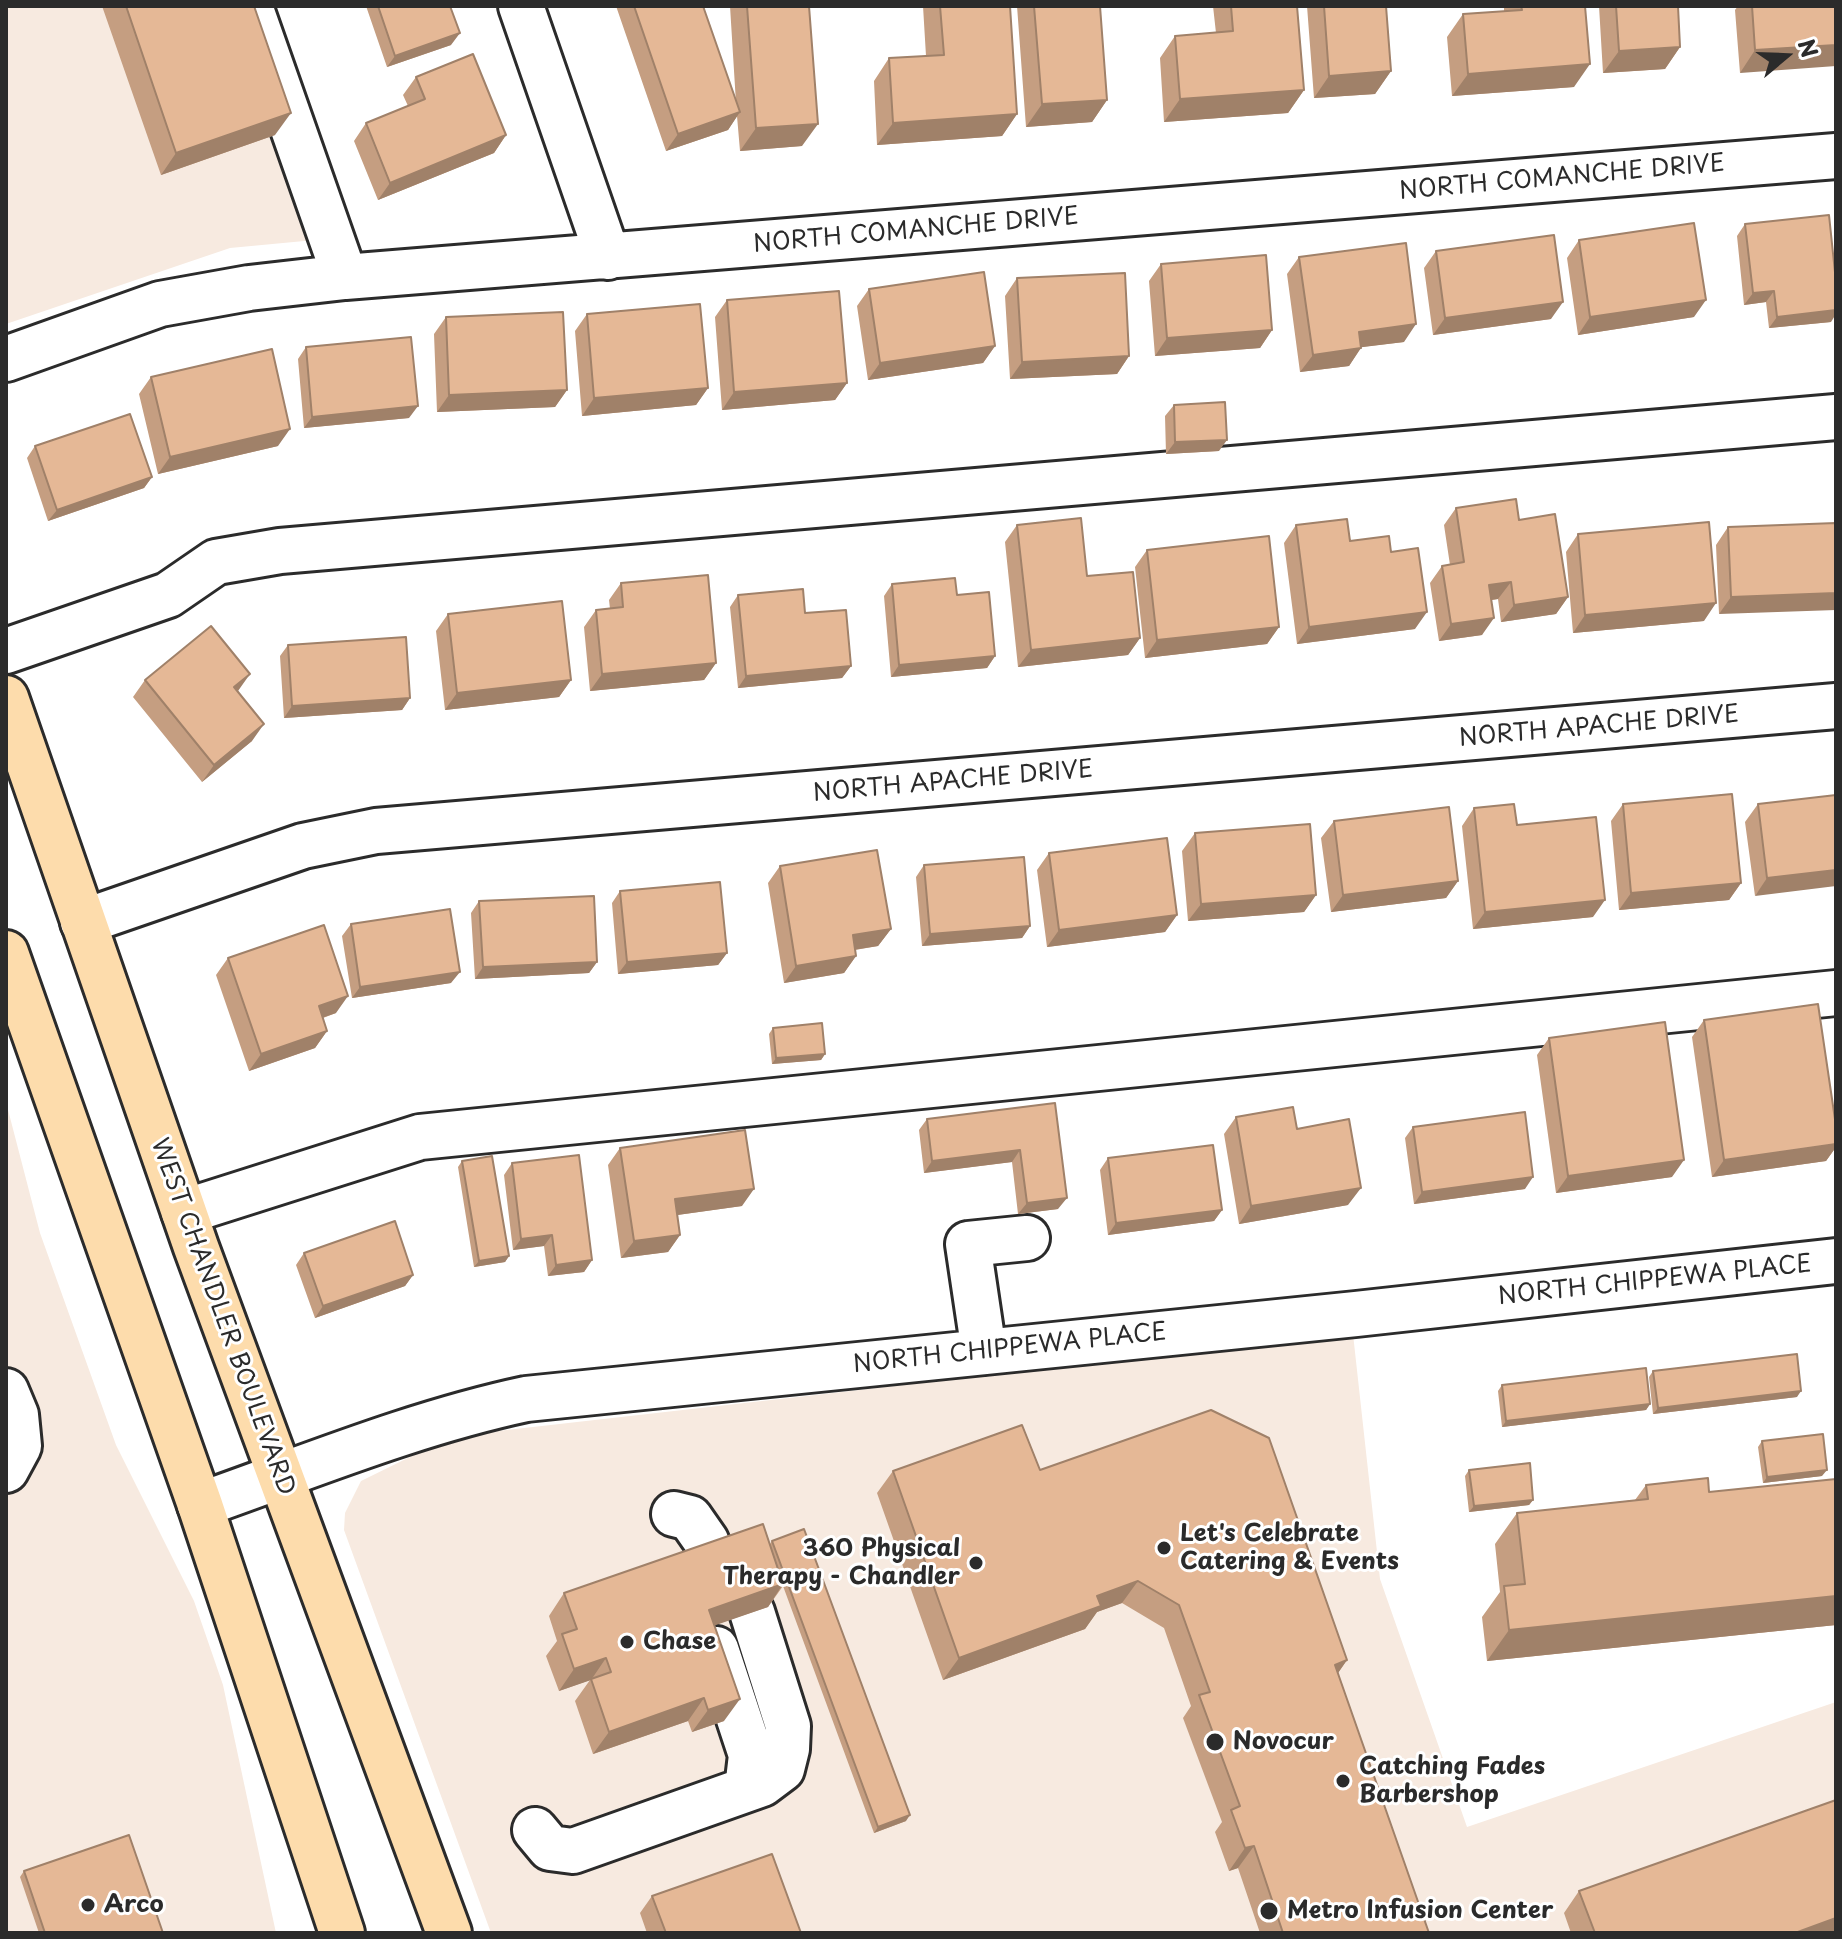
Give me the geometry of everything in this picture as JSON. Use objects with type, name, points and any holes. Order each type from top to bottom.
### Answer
[{"type":"main road","name":"WEST CHANDLER BOULEVARD","points":[[6,698],[279,1478],[449,1933]]},
{"type":"main road","points":[[6,953],[200,1505],[342,1933]]},
{"type":"street","points":[[250,6],[345,277]]},
{"type":"street","points":[[521,6],[608,257]]},
{"type":"street","name":"NORTH COMANCHE DRIVE","points":[[6,359],[160,304],[249,288],[345,277],[1836,156]]},
{"type":"street","points":[[6,651],[168,595],[216,562],[280,551],[1836,417]]},
{"type":"street","name":"NORTH APACHE DRIVE","points":[[83,922],[303,846],[376,831],[1836,706]]},
{"type":"street","points":[[184,1212],[420,1137],[1836,993]]},
{"type":"street","points":[[984,1352],[968,1244],[1027,1238]]},
{"type":"street","name":"NORTH CHIPPEWA PLACE","points":[[200,1505],[409,1429],[526,1399],[1836,1261]]},
{"type":"street","points":[[6,1391],[16,1415],[19,1446],[6,1470]]},
{"type":"street","points":[[682,1516],[711,1559]]},
{"type":"street","points":[[535,1830],[550,1848],[573,1851],[759,1783],[751,1755],[731,1620]]},
{"type":"shaded area","points":[[6,6],[234,6],[315,240],[230,248],[6,324]]},
{"type":"shaded area","points":[[6,1102],[40,1233],[116,1445],[194,1601],[223,1685],[276,1933],[6,1933]]},
{"type":"shaded area","points":[[1353,1334],[1380,1579],[1467,1827],[1836,1702],[1836,1933],[491,1933],[344,1530],[345,1513],[361,1481],[422,1451],[480,1433]]},
{"type":"building","points":[[126,6],[254,6],[291,113],[176,153]]},
{"type":"building","points":[[378,6],[450,6],[460,33],[395,56]]},
{"type":"building","points":[[634,6],[703,6],[740,112],[678,134]]},
{"type":"building","points":[[747,6],[809,6],[818,124],[756,128]]},
{"type":"building","points":[[940,6],[1010,6],[1017,114],[893,123],[889,58],[944,55]]},
{"type":"building","points":[[1034,6],[1100,6],[1107,100],[1042,104]]},
{"type":"building","points":[[1231,6],[1297,6],[1304,90],[1180,99],[1175,36],[1233,31]]},
{"type":"building","points":[[1324,6],[1386,6],[1391,71],[1329,76]]},
{"type":"building","points":[[1521,6],[1585,6],[1590,64],[1468,74],[1463,14],[1522,10]]},
{"type":"building","points":[[1616,6],[1678,6],[1680,47],[1619,51]]},
{"type":"building","points":[[1752,6],[1836,6],[1836,45],[1755,50]]},
{"type":"building","points":[[473,54],[506,135],[390,183],[366,123],[425,99],[416,77]]},
{"type":"building","points":[[1829,215],[1836,310],[1777,317],[1774,291],[1753,293],[1745,224]]},
{"type":"building","points":[[1694,223],[1706,300],[1590,317],[1579,240]]},
{"type":"building","points":[[1554,235],[1563,302],[1445,318],[1436,251]]},
{"type":"building","points":[[1406,243],[1416,324],[1359,332],[1361,348],[1313,355],[1299,257]]},
{"type":"building","points":[[1266,255],[1272,330],[1167,338],[1161,264]]},
{"type":"building","points":[[984,272],[995,346],[880,363],[869,289]]},
{"type":"building","points":[[1125,273],[1129,356],[1022,362],[1017,278]]},
{"type":"building","points":[[839,291],[847,383],[734,392],[727,300]]},
{"type":"building","points":[[700,304],[708,388],[594,398],[587,314]]},
{"type":"building","points":[[563,312],[567,390],[449,395],[446,317]]},
{"type":"building","points":[[411,337],[418,406],[312,417],[306,347]]},
{"type":"building","points":[[272,349],[290,429],[170,457],[151,377]]},
{"type":"building","points":[[1225,402],[1227,440],[1175,442],[1174,405]]},
{"type":"building","points":[[130,414],[152,477],[57,510],[35,446]]},
{"type":"building","points":[[1516,499],[1519,520],[1555,514],[1568,597],[1514,605],[1511,582],[1489,585],[1494,618],[1451,624],[1442,566],[1464,562],[1456,508]]},
{"type":"building","points":[[1081,518],[1087,576],[1133,572],[1140,638],[1031,650],[1017,525]]},
{"type":"building","points":[[1347,519],[1350,541],[1389,536],[1391,552],[1418,548],[1427,612],[1309,627],[1296,525]]},
{"type":"building","points":[[1709,522],[1716,603],[1585,615],[1578,534]]},
{"type":"building","points":[[1836,523],[1836,593],[1731,597],[1728,527]]},
{"type":"building","points":[[1269,536],[1279,627],[1157,640],[1147,550]]},
{"type":"building","points":[[708,575],[716,663],[602,674],[596,610],[623,607],[621,583]]},
{"type":"building","points":[[955,578],[957,595],[989,592],[995,656],[899,665],[892,584]]},
{"type":"building","points":[[803,589],[805,613],[846,610],[851,666],[746,676],[738,595]]},
{"type":"building","points":[[562,601],[571,680],[457,693],[448,614]]},
{"type":"building","points":[[211,626],[250,674],[234,687],[264,724],[214,765],[145,680]]},
{"type":"building","points":[[406,637],[410,698],[292,706],[288,645]]},
{"type":"building","points":[[1732,794],[1741,883],[1631,893],[1623,804]]},
{"type":"building","points":[[1836,795],[1836,870],[1767,878],[1758,804]]},
{"type":"building","points":[[1514,804],[1517,825],[1596,817],[1605,900],[1485,912],[1474,808]]},
{"type":"building","points":[[1449,807],[1458,881],[1343,895],[1334,821]]},
{"type":"building","points":[[1310,824],[1316,895],[1201,904],[1195,833]]},
{"type":"building","points":[[1167,838],[1177,915],[1059,930],[1049,853]]},
{"type":"building","points":[[877,850],[891,929],[853,935],[856,956],[796,966],[780,866]]},
{"type":"building","points":[[1024,857],[1030,926],[930,934],[924,865]]},
{"type":"building","points":[[720,882],[727,953],[627,962],[620,891]]},
{"type":"building","points":[[594,896],[597,962],[483,967],[479,901]]},
{"type":"building","points":[[450,909],[460,972],[360,987],[351,924]]},
{"type":"building","points":[[324,925],[348,996],[319,1006],[327,1031],[261,1054],[228,958]]},
{"type":"building","points":[[1818,1004],[1836,1144],[1724,1160],[1704,1020]]},
{"type":"building","points":[[1665,1022],[1684,1160],[1568,1176],[1549,1038]]},
{"type":"building","points":[[822,1023],[825,1054],[776,1058],[773,1028]]},
{"type":"building","points":[[1055,1103],[1067,1198],[1027,1203],[1020,1150],[932,1161],[927,1119]]},
{"type":"building","points":[[1293,1107],[1297,1129],[1349,1119],[1361,1188],[1251,1206],[1236,1117]]},
{"type":"building","points":[[1525,1112],[1533,1177],[1422,1192],[1413,1127]]},
{"type":"building","points":[[745,1130],[754,1189],[675,1199],[680,1235],[634,1241],[620,1148]]},
{"type":"building","points":[[1213,1145],[1222,1210],[1116,1223],[1108,1158]]},
{"type":"building","points":[[579,1155],[592,1260],[556,1265],[552,1235],[521,1239],[512,1163]]},
{"type":"building","points":[[492,1156],[509,1256],[479,1261],[462,1161]]},
{"type":"building","points":[[395,1221],[413,1275],[323,1306],[304,1253]]},
{"type":"building","points":[[1797,1354],[1801,1391],[1658,1408],[1653,1371]]},
{"type":"building","points":[[1646,1368],[1650,1404],[1506,1421],[1502,1385]]},
{"type":"building","points":[[1211,1410],[1269,1438],[1347,1660],[1335,1665],[1429,1933],[1283,1933],[1254,1846],[1245,1848],[1231,1810],[1240,1806],[1199,1695],[1210,1692],[1179,1605],[1138,1581],[1097,1596],[1101,1606],[959,1658],[893,1471],[1022,1425],[1040,1470]]},
{"type":"building","points":[[1823,1434],[1827,1470],[1767,1477],[1762,1441]]},
{"type":"building","points":[[1530,1463],[1533,1500],[1474,1506],[1469,1470]]},
{"type":"building","points":[[1708,1478],[1709,1492],[1836,1479],[1836,1596],[1509,1630],[1504,1586],[1525,1584],[1517,1513],[1648,1499],[1646,1485]]},
{"type":"building","name":"Chase","points":[[763,1524],[783,1584],[709,1610],[740,1699],[708,1710],[704,1698],[609,1732],[591,1679],[611,1672],[606,1658],[574,1669],[562,1634],[577,1629],[564,1593]]},
{"type":"building","points":[[804,1529],[910,1815],[878,1827],[772,1541]]},
{"type":"building","points":[[1836,1800],[1836,1918],[1795,1933],[1595,1933],[1579,1891]]},
{"type":"building","name":"Arco","points":[[129,1835],[163,1933],[45,1933],[24,1871]]},
{"type":"building","points":[[772,1854],[801,1933],[666,1933],[652,1896]]},
{"type":"place","name":"Let's Celebrate Catering & Events","points":[[1164,1548]]},
{"type":"place","name":"360 Physical Therapy - Chandler","points":[[976,1563]]},
{"type":"place","name":"Chase","points":[[627,1642]]},
{"type":"place","name":"Novocur","points":[[1215,1742]]},
{"type":"place","name":"Catching Fades Barbershop","points":[[1343,1781]]},
{"type":"place","name":"Arco","points":[[88,1905]]},
{"type":"place","name":"Metro Infusion Center","points":[[1269,1911]]}]
